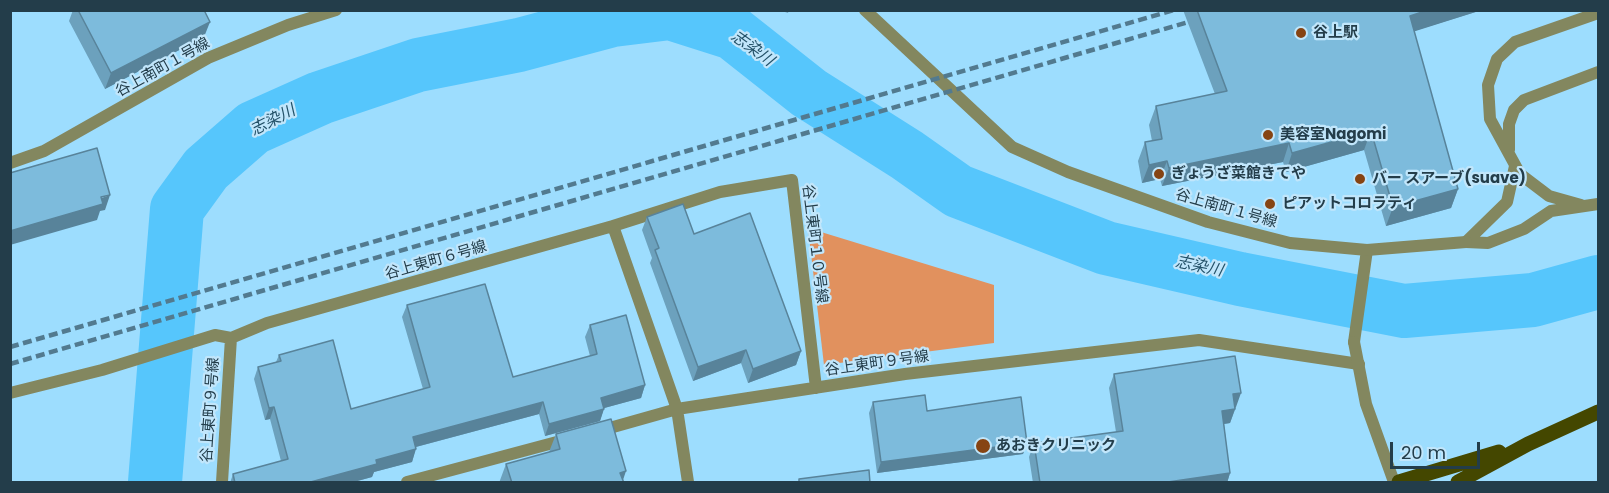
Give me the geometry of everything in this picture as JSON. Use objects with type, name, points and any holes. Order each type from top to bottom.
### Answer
[{"type":"main road","points":[[1458,483],[1528,444],[1599,412]]},
{"type":"main road","points":[[1399,483],[1528,444]]},
{"type":"street","name":"谷上南町１号線","points":[[10,163],[44,151],[208,58],[288,25],[336,10]]},
{"type":"street","name":"谷上南町１号線","points":[[865,10],[1012,147],[1139,199],[1208,222],[1290,243],[1367,250],[1466,242],[1488,243],[1524,229],[1551,212],[1599,204]]},
{"type":"street","points":[[1581,206],[1537,189],[1515,166],[1490,119],[1487,102],[1488,85],[1497,59],[1515,42],[1599,13]]},
{"type":"street","points":[[1509,154],[1509,124],[1515,110],[1524,100],[1599,72]]},
{"type":"street","points":[[1466,242],[1482,229],[1507,202],[1515,166]]},
{"type":"street","name":"谷上東町１０号線","points":[[613,226],[720,192],[792,180],[816,388]]},
{"type":"street","points":[[613,226],[677,410],[688,483]]},
{"type":"street","name":"谷上東町６号線","points":[[10,393],[102,370],[215,335],[231,338],[267,323],[613,226]]},
{"type":"street","points":[[1367,250],[1354,342],[1366,404],[1394,483]]},
{"type":"street","name":"谷上東町９号線","points":[[222,483],[231,338]]},
{"type":"street","name":"谷上東町９号線","points":[[407,483],[677,410],[905,374],[1199,340],[1359,364]]},
{"type":"shaded area","points":[[808,228],[994,285],[994,343],[824,365]]},
{"type":"building","points":[[78,10],[204,10],[210,22],[111,73]]},
{"type":"building","points":[[1197,10],[1428,10],[1410,16],[1458,189],[1393,207],[1371,131],[1292,153],[1289,143],[1169,168],[1167,161],[1149,165],[1145,142],[1162,139],[1156,106],[1227,91]]},
{"type":"building","points":[[97,148],[110,195],[101,197],[103,204],[10,231],[10,173]]},
{"type":"building","points":[[683,204],[694,234],[750,213],[801,351],[753,369],[746,350],[698,367],[655,250],[659,248],[647,217]]},
{"type":"building","points":[[485,284],[513,377],[597,354],[590,325],[626,315],[645,385],[601,398],[604,409],[549,424],[543,402],[413,437],[416,449],[376,460],[377,464],[307,483],[235,483],[233,474],[288,459],[274,407],[269,408],[258,367],[281,361],[279,355],[333,340],[351,409],[430,387],[407,305]]},
{"type":"building","points":[[1235,356],[1241,393],[1233,394],[1235,409],[1222,411],[1230,473],[1161,483],[1040,483],[1034,443],[1123,431],[1114,374]]},
{"type":"building","points":[[925,395],[927,411],[1021,397],[1027,443],[881,462],[873,402]]},
{"type":"building","points":[[611,419],[626,471],[620,473],[624,483],[512,483],[506,464],[560,449],[556,434]]},
{"type":"building","points":[[869,470],[870,483],[799,483],[799,479]]},
{"type":"waterway","name":"志染川","points":[[155,482],[177,209],[206,169],[253,128],[320,98],[418,65],[519,45],[613,20],[670,13],[733,33],[809,93],[907,155],[958,191],[1106,248],[1240,279],[1404,311],[1533,300],[1598,282]]},
{"type":"railway","points":[[10,347],[1174,10]]},
{"type":"railway","points":[[10,364],[1230,10]]},
{"type":"place","name":"谷上駅","points":[[1301,33]]},
{"type":"place","name":"美容室Nagomi","points":[[1268,135]]},
{"type":"place","name":"ぎょうざ菜館きてや","points":[[1159,174]]},
{"type":"place","name":"バー スアーブ(suave)","points":[[1360,179]]},
{"type":"place","name":"ピアットコロラティ","points":[[1270,204]]},
{"type":"place","name":"あおきクリニック","points":[[983,446]]}]
